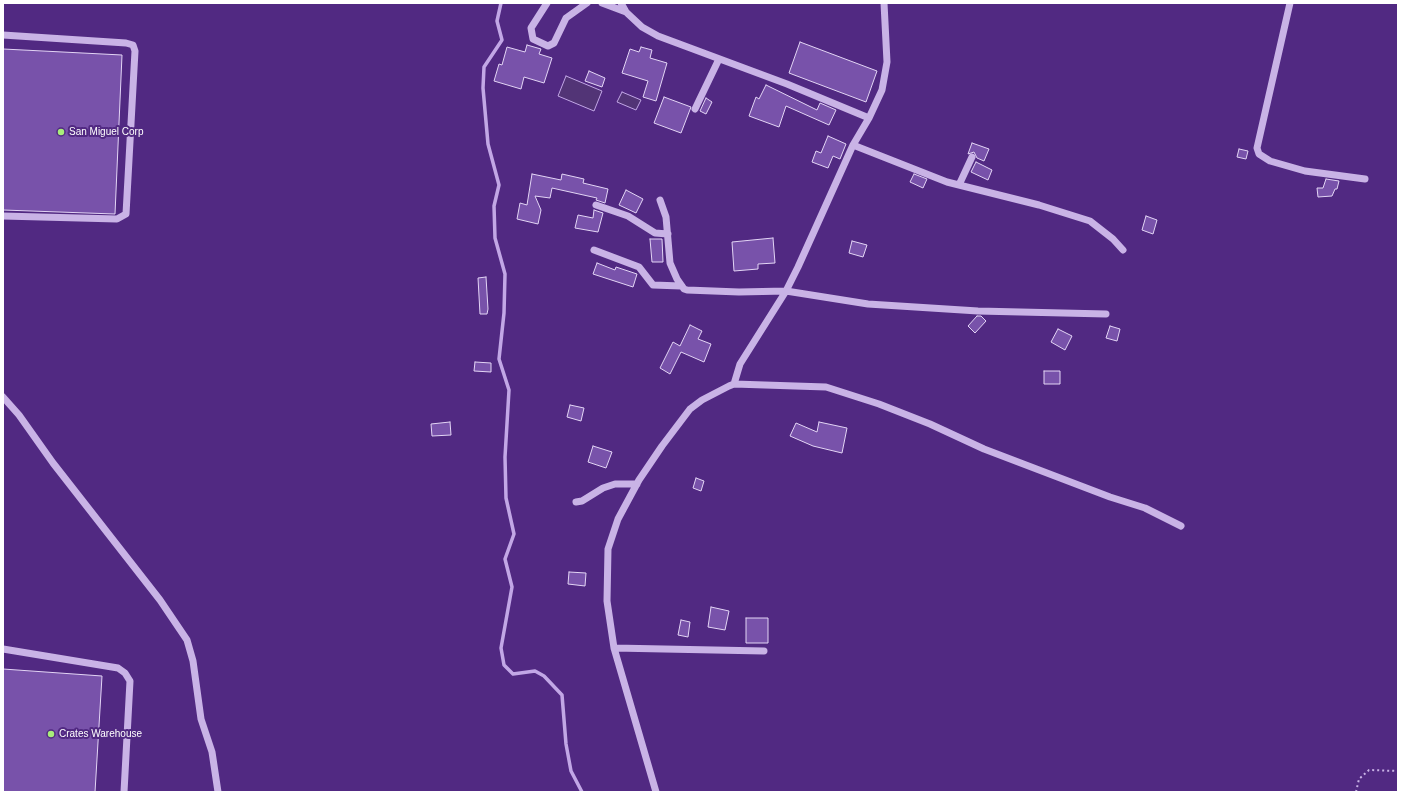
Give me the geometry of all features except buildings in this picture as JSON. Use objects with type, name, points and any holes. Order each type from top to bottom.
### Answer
[{"type":"street","points":[[547,3],[531,28],[533,39],[548,46],[554,43],[566,18],[587,3]]},
{"type":"street","points":[[602,3],[626,12]]},
{"type":"street","points":[[621,3],[626,12],[642,27],[658,36],[869,118]]},
{"type":"street","points":[[734,384],[740,364],[786,291],[853,145],[869,118],[882,90],[887,62],[884,3]]},
{"type":"street","points":[[1290,3],[1257,148],[1259,154],[1262,158],[1270,161],[1305,171],[1365,179]]},
{"type":"street","points":[[3,35],[126,43],[133,45],[135,51],[126,214],[118,219],[3,216]]},
{"type":"street","points":[[695,109],[719,59]]},
{"type":"street","points":[[853,145],[947,182],[1038,205],[1090,221],[1113,239],[1123,250]]},
{"type":"street","points":[[959,185],[972,157]]},
{"type":"street","points":[[660,200],[666,217],[670,263],[681,286],[687,290],[739,292],[786,291],[868,304],[978,312],[1106,314]]},
{"type":"street","points":[[596,205],[628,216],[655,233],[668,234]]},
{"type":"street","points":[[594,250],[639,267],[654,285],[681,286]]},
{"type":"street","points":[[656,792],[614,648],[606,601],[608,550],[618,519],[637,484],[662,446],[690,409],[702,400],[734,384],[826,387],[880,404],[930,424],[984,449],[1110,497],[1145,508],[1181,526]]},
{"type":"street","points":[[3,397],[160,600],[186,640],[193,661],[201,719],[212,752],[218,792]]},
{"type":"street","points":[[576,502],[582,501],[603,488],[615,484],[637,484]]},
{"type":"street","points":[[614,648],[764,651]]},
{"type":"street","points":[[3,650],[118,668],[125,673],[130,681],[124,792]]},
{"type":"path","points":[[1356,792],[1359,779],[1364,773],[1377,769],[1398,771]]},
{"type":"shaded area","points":[[566,76],[602,91],[594,111],[558,96]]},
{"type":"shaded area","points":[[622,92],[641,100],[636,110],[617,102]]},
{"type":"waterway","points":[[501,3],[497,21],[502,40],[484,67],[483,88],[488,144],[499,185],[494,206],[495,238],[505,274],[504,313],[499,359],[509,390],[505,457],[506,498],[514,534],[505,559],[512,587],[501,648],[504,665],[513,674],[535,671],[544,676],[562,695],[566,744],[571,771],[582,792]]},
{"type":"place","name":"San Miguel Corp","points":[[61,132]]},
{"type":"place","name":"Crates Warehouse","points":[[51,734]]}]
